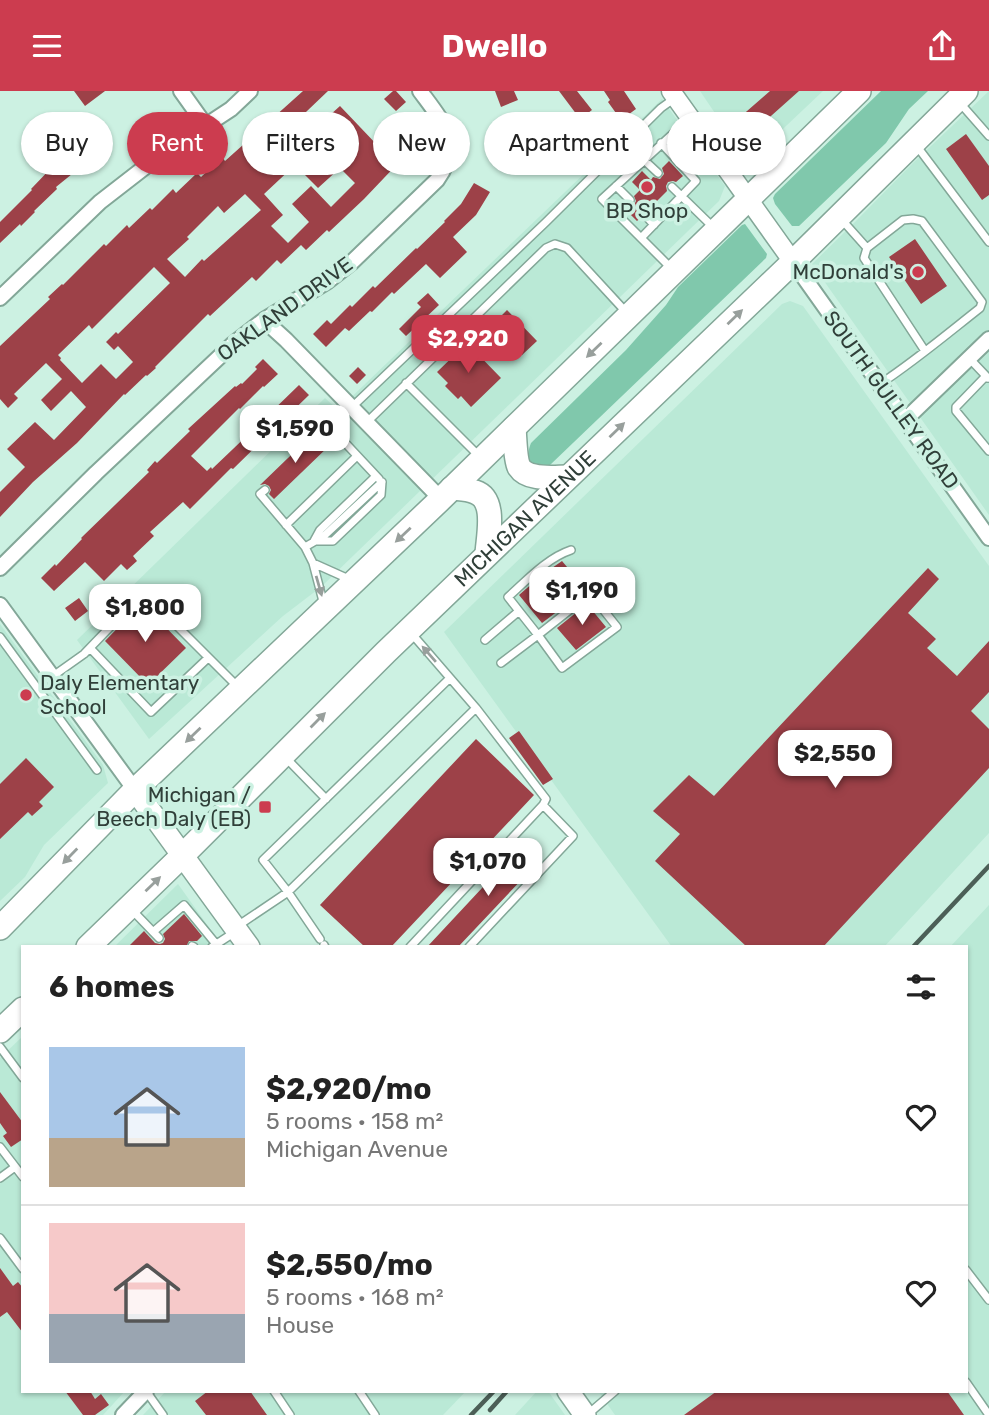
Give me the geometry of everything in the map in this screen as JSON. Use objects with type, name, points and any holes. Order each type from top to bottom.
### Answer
[{"type":"main road","points":[[0,927],[135,790],[749,200],[850,94]]},
{"type":"main road","name":"MICHIGAN AVENUE","points":[[90,945],[409,630],[793,262],[962,95]]},
{"type":"main road","points":[[514,428],[519,467],[537,477],[567,477]]},
{"type":"main road","points":[[447,493],[478,492],[487,501],[490,510],[487,554]]},
{"type":"main road","points":[[135,790],[241,935]]},
{"type":"main road","points":[[0,1031],[21,1011]]},
{"type":"main road","points":[[570,1393],[586,1415]]},
{"type":"street","points":[[181,91],[196,112]]},
{"type":"street","points":[[227,112],[250,91]]},
{"type":"street","name":"OAKLAND DRIVE","points":[[0,568],[233,344],[264,320],[328,281],[351,263],[438,180],[449,158],[450,142],[444,124],[420,91]]},
{"type":"street","name":"SOUTH GULLEY ROAD","points":[[673,94],[686,112]]},
{"type":"street","points":[[0,298],[100,202],[135,175]]},
{"type":"street","name":"SOUTH GULLEY ROAD","points":[[731,175],[989,538]]},
{"type":"street","points":[[264,320],[367,422],[447,493]]},
{"type":"street","points":[[905,420],[989,339]]},
{"type":"street","points":[[0,605],[135,790]]},
{"type":"street","points":[[123,1415],[144,1393]]},
{"type":"lane","points":[[352,407],[547,222],[673,94]]},
{"type":"lane","points":[[962,95],[989,136]]},
{"type":"lane","points":[[653,151],[667,138]]},
{"type":"lane","points":[[914,142],[989,242]]},
{"type":"lane","points":[[641,238],[696,181],[661,143]]},
{"type":"lane","points":[[653,168],[658,173]]},
{"type":"lane","points":[[628,175],[602,199],[675,272]]},
{"type":"lane","points":[[616,186],[630,200]]},
{"type":"lane","points":[[672,187],[717,231]]},
{"type":"lane","points":[[644,214],[654,225]]},
{"type":"lane","points":[[838,217],[867,248]]},
{"type":"lane","points":[[880,385],[925,351],[980,308],[982,302],[922,221],[903,220],[867,248],[864,258],[925,351]]},
{"type":"lane","points":[[367,422],[546,248],[555,244],[567,248],[629,316]]},
{"type":"lane","points":[[970,358],[987,377],[956,407],[989,451]]},
{"type":"lane","points":[[406,383],[482,459]]},
{"type":"lane","points":[[313,541],[332,541],[381,495],[379,479],[335,432],[327,429],[320,436]]},
{"type":"lane","points":[[286,525],[357,456]]},
{"type":"lane","points":[[305,547],[320,530],[379,479]]},
{"type":"lane","points":[[265,490],[260,494],[305,547],[313,563],[325,610]]},
{"type":"lane","points":[[572,550],[560,554],[508,597],[562,668],[617,627],[590,593]]},
{"type":"lane","points":[[313,563],[355,581]]},
{"type":"lane","points":[[501,663],[600,586]]},
{"type":"lane","points":[[53,676],[84,654],[137,599],[148,597],[240,689]]},
{"type":"lane","points":[[568,599],[575,606]]},
{"type":"lane","points":[[485,640],[519,611]]},
{"type":"lane","points":[[554,612],[559,619]]},
{"type":"lane","points":[[409,630],[476,708],[546,799],[412,945]]},
{"type":"lane","points":[[0,637],[97,770]]},
{"type":"lane","points":[[90,648],[151,712],[208,658]]},
{"type":"lane","points":[[323,944],[263,860],[450,678]]},
{"type":"lane","points":[[58,718],[75,707]]},
{"type":"lane","points":[[129,907],[156,935],[184,905],[214,945],[241,935],[476,708]]},
{"type":"lane","points":[[283,754],[326,799]]},
{"type":"lane","points":[[470,945],[573,836],[543,805]]},
{"type":"lane","points":[[0,1047],[21,1075]]},
{"type":"lane","points":[[0,1147],[21,1174]]},
{"type":"lane","points":[[0,1178],[15,1167]]},
{"type":"lane","points":[[0,1238],[21,1266]]},
{"type":"lane","points":[[968,1273],[989,1300]]},
{"type":"lane","points":[[968,1386],[989,1415]]},
{"type":"lane","points":[[147,1393],[163,1415]]},
{"type":"lane","points":[[275,1393],[290,1415]]},
{"type":"lane","points":[[360,1393],[375,1415]]},
{"type":"lane","points":[[586,1415],[613,1393]]},
{"type":"shaded area","points":[[700,91],[823,91],[786,126],[786,112],[714,112]]},
{"type":"shaded area","points":[[881,91],[928,91],[909,109],[886,143],[799,226],[792,226],[775,204],[775,194]]},
{"type":"shaded area","points":[[989,91],[989,515],[812,264]]},
{"type":"shaded area","points":[[662,99],[671,112],[667,112],[667,175],[717,175],[725,186],[719,201],[321,587],[283,616],[149,739],[77,640],[325,398],[338,410],[583,175],[653,175],[653,112],[648,112]]},
{"type":"shaded area","points":[[745,224],[767,254],[766,258],[550,465],[534,465],[528,454],[531,443],[626,350],[666,305],[678,287]]},
{"type":"shaded area","points":[[790,301],[803,306],[989,566],[989,833],[886,945],[671,945],[444,632],[782,304]]},
{"type":"shaded area","name":"Daly Elementary School","points":[[0,624],[103,765],[108,783],[44,845],[25,877],[0,901]]},
{"type":"shaded area","points":[[178,884],[222,945],[116,945]]},
{"type":"shaded area","points":[[989,905],[989,1415],[615,1415],[599,1393],[968,1393],[968,945],[952,945]]},
{"type":"shaded area","points":[[21,1038],[21,1393],[123,1393],[103,1415],[0,1415],[0,1058]]},
{"type":"shaded area","points":[[164,1393],[464,1393],[443,1415],[143,1415]]},
{"type":"shaded area","points":[[535,1393],[549,1393],[565,1415],[515,1415]]},
{"type":"building","points":[[74,91],[105,91],[85,106]]},
{"type":"building","points":[[303,91],[328,91],[306,112],[280,112]]},
{"type":"building","points":[[393,91],[406,102],[396,111],[384,99]]},
{"type":"building","points":[[495,91],[514,91],[518,100],[501,107]]},
{"type":"building","points":[[559,91],[577,91],[592,110],[575,112]]},
{"type":"building","points":[[604,91],[624,91],[636,109],[632,112],[615,112],[608,102],[610,100]]},
{"type":"building","points":[[770,91],[799,91],[776,112],[746,112]]},
{"type":"building","points":[[340,106],[346,112],[333,112]]},
{"type":"building","points":[[359,126],[373,141],[373,175],[387,175],[329,232],[327,230],[306,250],[301,245],[281,264],[277,260],[256,281],[252,277],[210,316],[208,314],[156,368],[124,394],[0,517],[0,492],[25,467],[7,449],[35,422],[54,440],[86,407],[71,391],[51,411],[41,400],[62,379],[46,363],[14,394],[18,398],[8,408],[0,399],[0,346],[104,244],[106,246],[127,225],[129,228],[150,208],[152,210],[173,189],[176,193],[195,175],[228,175],[228,158],[242,146],[242,175],[284,175],[264,194],[283,215],[271,226],[288,243],[309,222],[292,204],[311,186],[331,207],[355,183],[347,175],[359,175]],"holes":[[[245,194],[261,210],[204,261],[202,259],[185,277],[167,259],[218,206],[224,213]],[[154,267],[170,283],[118,334],[116,332],[106,342],[114,350],[118,346],[133,362],[116,379],[101,364],[82,383],[58,355],[89,325],[92,329]]]},
{"type":"building","points":[[966,134],[989,166],[989,195],[982,200],[946,149]]},
{"type":"building","points":[[667,163],[667,175],[683,176],[676,182],[668,182],[667,191],[648,210],[639,210],[640,218],[637,221],[623,207],[625,204],[634,205],[634,196],[640,190],[632,182],[638,175],[646,175],[651,180],[653,177],[660,179],[664,174],[662,168]]},
{"type":"building","points":[[44,175],[71,175],[56,187],[21,226],[20,224],[0,243],[0,222]]},
{"type":"building","points":[[305,175],[332,175],[318,188]]},
{"type":"building","points":[[474,183],[490,192],[476,215],[453,237],[467,252],[440,278],[426,264],[394,294],[392,292],[349,331],[345,328],[326,347],[313,334],[327,320],[331,324],[350,305],[352,307],[417,249],[461,204]]},
{"type":"building","name":"McDonald's","points":[[915,239],[947,286],[921,304],[889,257]]},
{"type":"building","points":[[428,293],[439,305],[406,336],[399,329],[421,307],[417,303]]},
{"type":"building","points":[[507,310],[537,341],[522,355],[492,325]]},
{"type":"building","points":[[467,343],[501,378],[471,407],[461,396],[458,399],[445,386],[448,383],[437,372]]},
{"type":"building","points":[[263,359],[278,374],[191,456],[207,471],[299,385],[309,395],[190,509],[183,502],[150,532],[154,536],[133,556],[137,561],[127,570],[121,564],[104,581],[85,562],[54,591],[41,578],[149,472],[147,470],[155,461],[157,463],[190,431],[188,429],[235,386],[242,384]]},
{"type":"building","points":[[358,367],[366,375],[357,384],[349,376]]},
{"type":"building","points":[[316,431],[317,440],[325,440],[330,445],[274,499],[269,494],[269,486],[260,485]]},
{"type":"building","points":[[562,561],[583,586],[577,592],[579,595],[542,623],[519,595]]},
{"type":"building","points":[[928,568],[939,579],[908,613],[936,639],[927,648],[957,676],[989,641],[989,692],[971,711],[989,729],[989,768],[825,945],[745,945],[655,861],[680,834],[653,811],[689,775],[714,796]]},
{"type":"building","points":[[79,598],[88,611],[75,621],[65,608]]},
{"type":"building","points":[[143,604],[186,648],[148,685],[105,641]]},
{"type":"building","points":[[587,604],[606,627],[576,650],[557,628]]},
{"type":"building","points":[[519,731],[553,779],[543,785],[509,738]]},
{"type":"building","points":[[476,739],[534,795],[393,945],[363,945],[320,905]]},
{"type":"building","points":[[26,758],[54,787],[39,802],[43,806],[32,816],[28,812],[0,839],[0,784]]},
{"type":"building","points":[[525,842],[542,858],[460,945],[429,945]]},
{"type":"building","points":[[184,914],[202,936],[197,941],[189,941],[187,945],[130,945],[144,931],[155,943],[160,944],[165,939],[163,934]]},
{"type":"building","points":[[0,1092],[21,1120],[21,1140],[11,1147],[3,1136],[7,1133],[0,1123]]},
{"type":"building","points":[[0,1268],[13,1286],[18,1282],[21,1286],[21,1330],[7,1312],[0,1317]]},
{"type":"building","points":[[66,1393],[91,1393],[95,1399],[101,1394],[109,1405],[95,1415],[83,1415]]},
{"type":"building","points":[[205,1393],[251,1393],[267,1415],[206,1415],[195,1401]]},
{"type":"building","points":[[714,1393],[948,1393],[964,1415],[684,1415]]},
{"type":"railway","points":[[915,945],[989,866]]},
{"type":"railway","points":[[471,1415],[492,1393]]},
{"type":"railway","points":[[490,1410],[505,1393]]},
{"type":"place","name":"BP Shop","points":[[647,187]]},
{"type":"place","name":"McDonald's","points":[[918,272]]},
{"type":"place","name":"Daly Elementary School","points":[[26,695]]},
{"type":"place","name":"Michigan / Beech Daly (EB)","points":[[265,807]]}]
